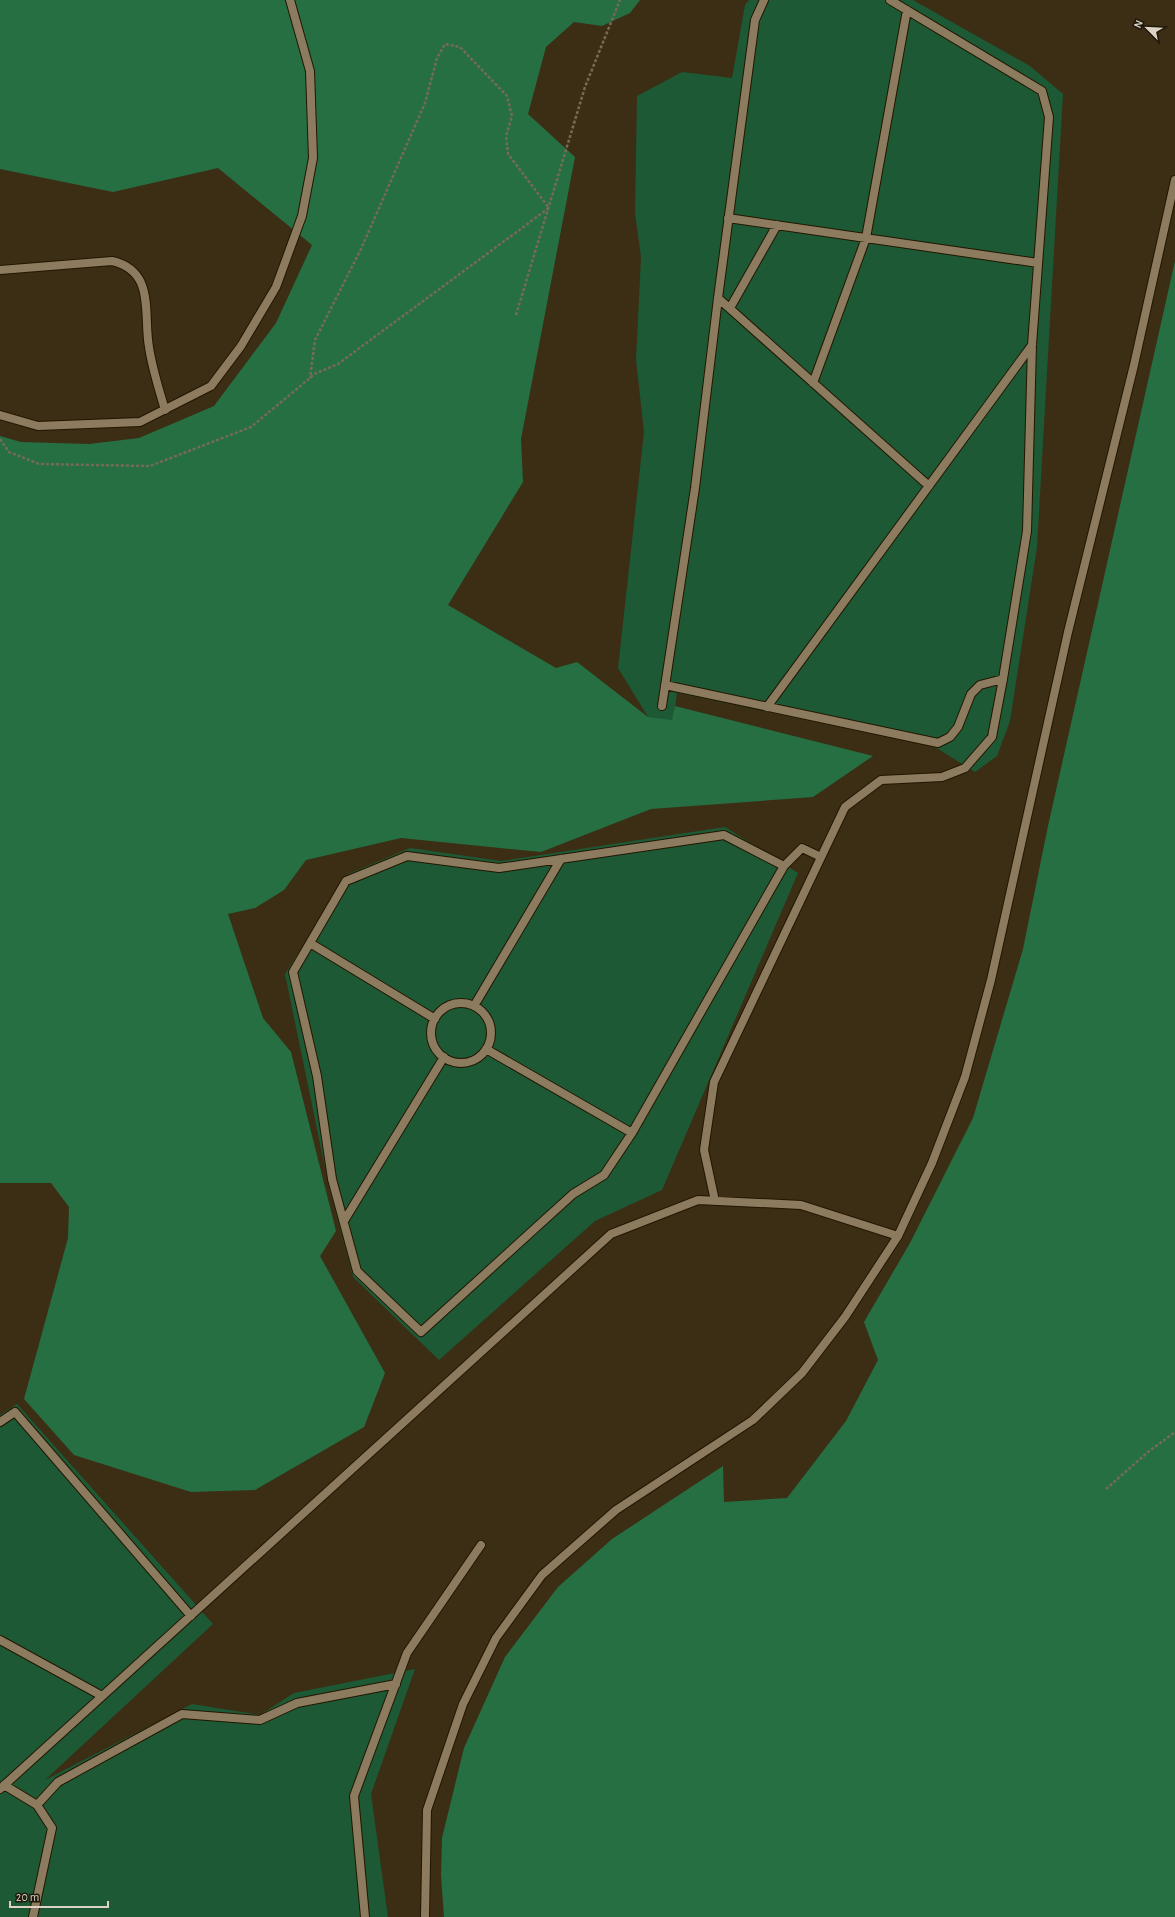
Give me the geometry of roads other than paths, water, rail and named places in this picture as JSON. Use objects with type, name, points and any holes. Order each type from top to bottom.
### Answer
[{"type":"street","points":[[0,415],[38,426],[140,422],[211,386],[241,346],[276,287],[302,216],[313,158],[310,71],[290,0]]},
{"type":"street","points":[[662,706],[695,488],[728,218],[755,20],[764,0]]},
{"type":"street","points":[[715,1201],[704,1150],[714,1082],[845,807],[881,780],[942,777],[965,768],[992,737],[1003,680],[1027,531],[1032,345],[1049,117],[1042,91],[890,0]]},
{"type":"street","points":[[813,383],[866,238],[906,10]]},
{"type":"street","points":[[425,1917],[428,1810],[463,1704],[496,1638],[542,1574],[616,1510],[753,1420],[802,1373],[845,1317],[898,1236],[932,1163],[965,1077],[991,980],[1068,632],[1134,365],[1175,180]]},
{"type":"street","points":[[728,218],[1038,263]]},
{"type":"street","points":[[730,308],[777,225]]},
{"type":"street","points":[[0,270],[112,261],[124,264],[138,276],[145,289],[149,348],[165,410]]},
{"type":"street","points":[[718,298],[929,486]]},
{"type":"street","points":[[767,707],[1032,345]]},
{"type":"street","points":[[666,686],[938,743],[950,737],[958,727],[971,694],[980,685],[1003,680]]},
{"type":"street","points":[[784,866],[724,835],[500,868],[408,856],[346,881],[293,972],[317,1076],[332,1179],[357,1271],[420,1332],[574,1194],[604,1175],[632,1133],[784,866],[802,848],[821,857]]},
{"type":"street","points":[[474,1006],[561,859]]},
{"type":"street","points":[[310,943],[435,1019]]},
{"type":"street","points":[[460,1003],[474,1006],[486,1016],[490,1025],[491,1036],[489,1046],[480,1057],[467,1063],[457,1064],[444,1058],[434,1047],[431,1038],[431,1028],[441,1011],[450,1005],[460,1003]]},
{"type":"street","points":[[486,1049],[632,1133]]},
{"type":"street","points":[[344,1221],[444,1058]]},
{"type":"street","points":[[33,1917],[52,1828],[37,1805],[2,1787],[610,1234],[698,1200],[801,1205],[898,1236]]},
{"type":"street","points":[[0,1422],[15,1412],[191,1616]]},
{"type":"street","points":[[365,1917],[354,1796],[407,1653],[481,1545]]},
{"type":"street","points":[[0,1640],[102,1696]]},
{"type":"street","points":[[37,1805],[58,1782],[182,1714],[260,1720],[297,1702],[396,1684]]}]
